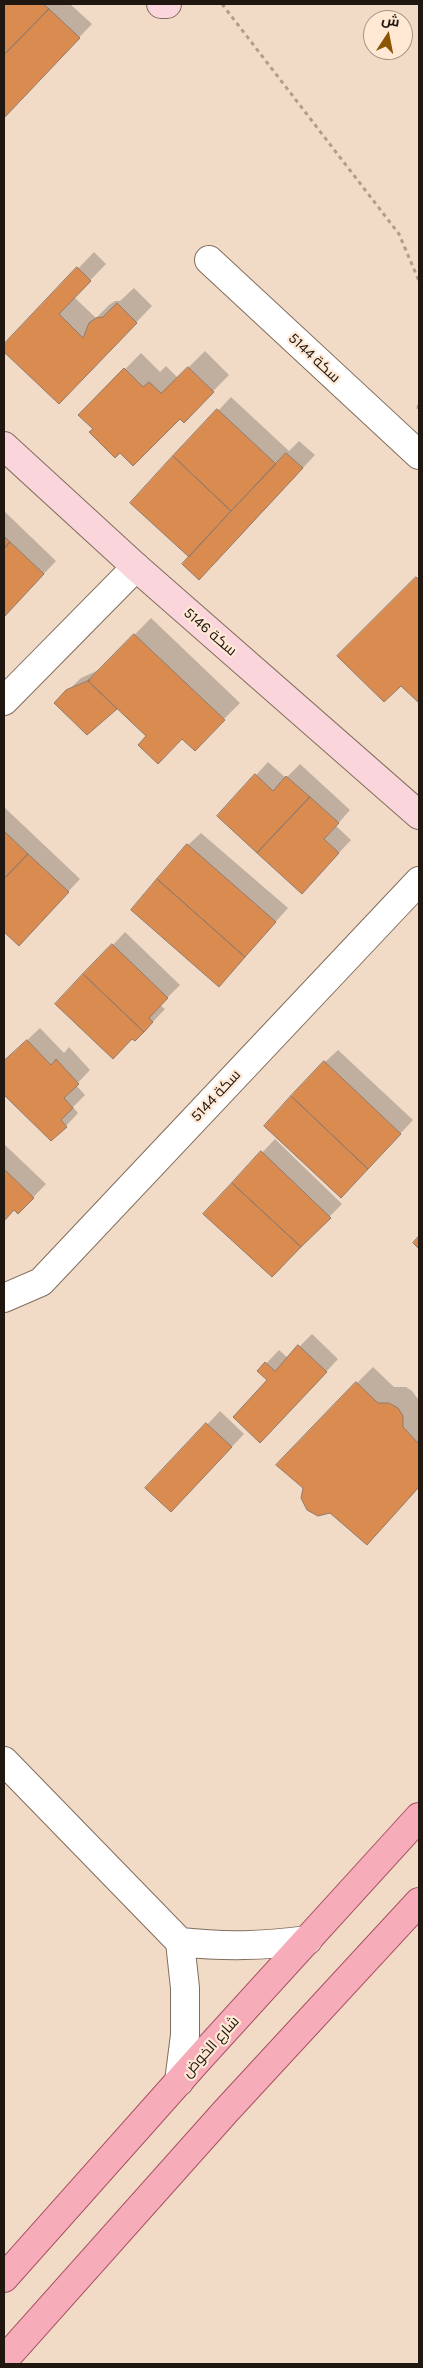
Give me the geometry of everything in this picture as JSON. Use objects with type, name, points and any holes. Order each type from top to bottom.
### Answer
[{"type":"main road","name":"شارع الخوض","points":[[4,2278],[419,1818]]},
{"type":"main road","points":[[4,2360],[226,2111],[419,1902]]},
{"type":"street","points":[[161,4],[167,4]]},
{"type":"street","name":"سكة 5144","points":[[209,260],[419,455]]},
{"type":"street","name":"سكة 5146","points":[[4,446],[136,567],[419,815]]},
{"type":"street","points":[[4,701],[136,567]]},
{"type":"street","name":"سكة 5144","points":[[4,1298],[41,1282],[419,881]]},
{"type":"street","points":[[4,1761],[180,1942],[185,1988],[185,2035],[179,2082]]},
{"type":"street","points":[[180,1942],[223,1946],[266,1945],[308,1940]]},
{"type":"path","points":[[222,4],[399,234],[419,281]]},
{"type":"building","points":[[4,4],[43,4],[49,9],[4,55]]},
{"type":"building","points":[[49,9],[80,38],[4,118],[4,55]]},
{"type":"building","points":[[77,267],[91,281],[59,314],[83,338],[89,323],[96,318],[103,317],[117,303],[137,323],[59,404],[4,352],[4,344]]},
{"type":"building","points":[[188,367],[214,392],[184,423],[180,419],[133,466],[120,453],[115,458],[89,432],[93,429],[78,415],[124,368],[143,387],[149,382],[161,393]]},
{"type":"building","points":[[217,409],[276,464],[231,511],[173,456]]},
{"type":"building","points":[[286,453],[303,468],[199,580],[182,564]]},
{"type":"building","points":[[173,456],[231,511],[189,557],[130,503]]},
{"type":"building","points":[[4,536],[10,542],[4,549]]},
{"type":"building","points":[[10,542],[44,574],[4,617],[4,549]]},
{"type":"building","points":[[416,577],[419,580],[419,703],[401,686],[384,702],[337,656]]},
{"type":"building","points":[[134,634],[225,720],[195,751],[182,739],[158,764],[138,745],[146,736],[88,681]]},
{"type":"building","points":[[90,680],[88,681],[117,709],[87,735],[54,703],[66,690]]},
{"type":"building","points":[[255,774],[273,791],[286,776],[310,797],[257,853],[217,816]]},
{"type":"building","points":[[310,797],[339,823],[324,839],[339,853],[302,894],[257,853]]},
{"type":"building","points":[[4,831],[28,854],[4,879]]},
{"type":"building","points":[[187,844],[276,922],[245,957],[157,879]]},
{"type":"building","points":[[28,854],[69,892],[19,946],[4,932],[4,879]]},
{"type":"building","points":[[157,879],[245,957],[219,987],[131,910]]},
{"type":"building","points":[[112,944],[168,998],[149,1018],[153,1022],[144,1032],[83,974]]},
{"type":"building","points":[[83,974],[144,1032],[135,1041],[132,1039],[113,1059],[55,1004]]},
{"type":"building","points":[[27,1040],[51,1065],[56,1059],[79,1084],[64,1098],[73,1108],[61,1120],[67,1127],[51,1141],[4,1095],[4,1061]]},
{"type":"building","points":[[324,1061],[401,1134],[368,1169],[291,1096]]},
{"type":"building","points":[[291,1096],[368,1169],[341,1198],[264,1126]]},
{"type":"building","points":[[261,1151],[331,1218],[301,1247],[232,1183]]},
{"type":"building","points":[[4,1169],[34,1198],[18,1214],[14,1210],[4,1221]]},
{"type":"building","points":[[232,1183],[301,1247],[272,1277],[203,1214]]},
{"type":"building","points":[[419,1236],[419,1249],[413,1243]]},
{"type":"building","points":[[298,1345],[327,1372],[260,1443],[233,1417],[267,1380],[257,1371],[265,1362],[275,1371]]},
{"type":"building","points":[[356,1382],[378,1403],[389,1403],[398,1408],[403,1416],[403,1427],[419,1444],[419,1487],[367,1545],[330,1513],[318,1516],[307,1510],[301,1498],[303,1488],[276,1465]]},
{"type":"building","points":[[206,1423],[232,1447],[171,1512],[145,1488]]}]
